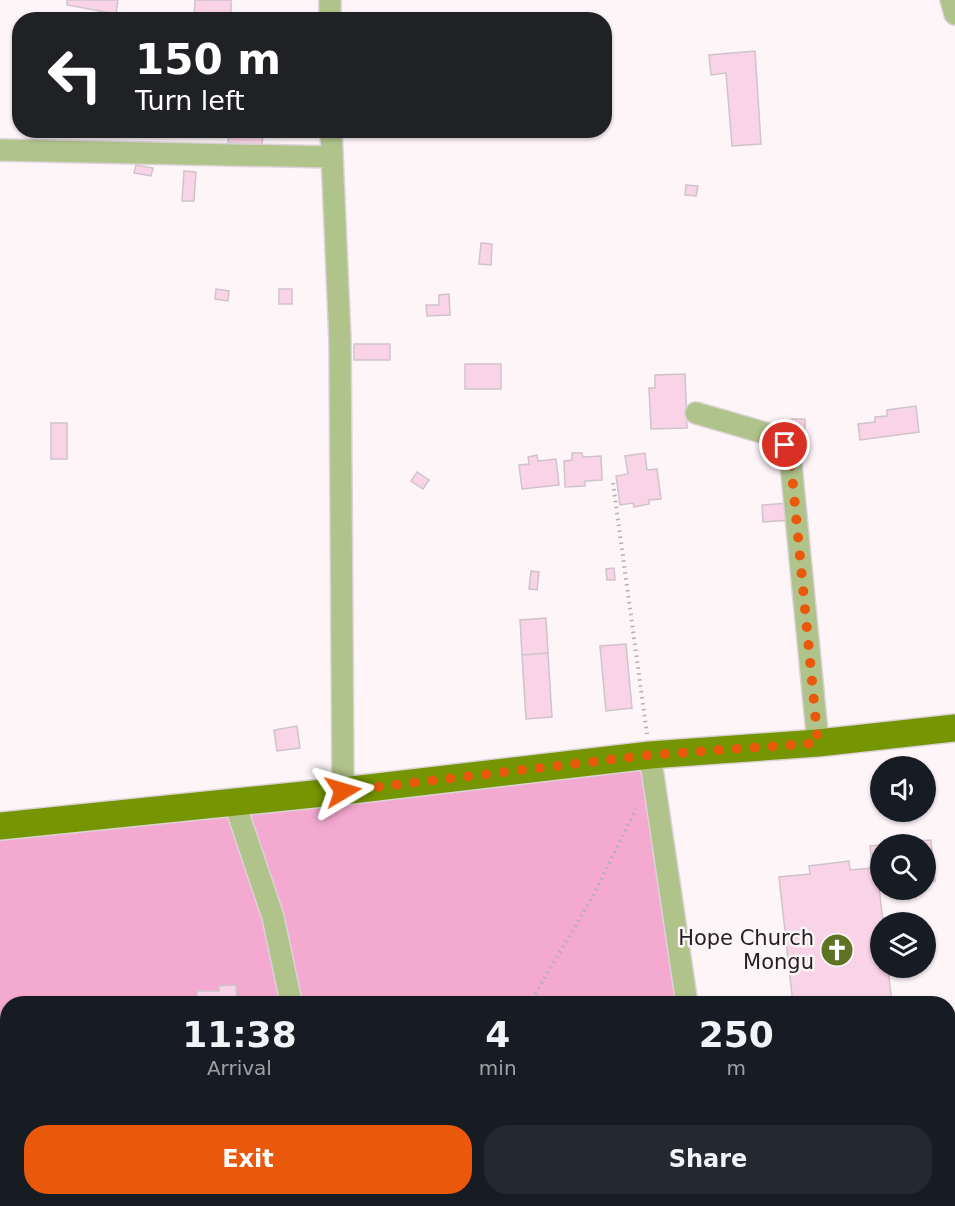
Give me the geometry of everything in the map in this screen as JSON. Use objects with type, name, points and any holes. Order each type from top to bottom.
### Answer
[{"type":"main road","points":[[0,826],[234,801],[651,766],[818,743],[955,728]]},
{"type":"street","points":[[951,0],[955,14]]},
{"type":"street","points":[[331,138],[340,341],[343,791]]},
{"type":"street","points":[[0,150],[331,157]]},
{"type":"street","points":[[696,413],[775,436],[785,445],[790,454],[818,743]]},
{"type":"street","points":[[651,766],[686,996]]},
{"type":"street","points":[[234,801],[273,917],[290,996]]},
{"type":"path","points":[[534,996],[591,898],[651,766],[613,483]]},
{"type":"shaded area","points":[[653,761],[687,996],[0,996],[0,828]]},
{"type":"building","points":[[67,0],[118,0],[116,12],[67,5]]},
{"type":"building","points":[[195,0],[231,0],[231,12],[194,12]]},
{"type":"building","points":[[755,51],[761,144],[732,146],[726,73],[711,75],[709,55]]},
{"type":"building","points":[[228,138],[263,138],[262,145],[228,143]]},
{"type":"building","points":[[136,165],[153,168],[151,176],[134,173]]},
{"type":"building","points":[[184,171],[196,172],[194,201],[182,201]]},
{"type":"building","points":[[686,185],[698,186],[696,196],[685,195]]},
{"type":"building","points":[[481,243],[492,244],[491,265],[479,264]]},
{"type":"building","points":[[216,289],[229,291],[228,301],[215,299]]},
{"type":"building","points":[[279,289],[292,289],[292,304],[279,304]]},
{"type":"building","points":[[449,294],[450,315],[427,316],[426,305],[439,305],[439,295]]},
{"type":"building","points":[[354,344],[390,344],[390,360],[354,360]]},
{"type":"building","points":[[465,364],[501,364],[501,389],[465,389]]},
{"type":"building","points":[[685,374],[687,428],[651,429],[649,388],[655,388],[655,375]]},
{"type":"building","points":[[916,406],[919,432],[860,440],[858,424],[875,422],[875,417],[887,416],[887,410]]},
{"type":"building","points":[[792,419],[805,419],[805,440],[792,440]]},
{"type":"building","points":[[51,423],[67,423],[67,459],[51,459]]},
{"type":"building","points":[[572,453],[582,453],[583,457],[601,456],[602,480],[585,481],[585,486],[565,487],[564,461],[572,460]]},
{"type":"building","points":[[645,453],[647,470],[657,469],[661,499],[649,500],[649,504],[634,507],[633,503],[620,505],[616,476],[628,474],[625,456]]},
{"type":"building","points":[[537,455],[538,461],[556,459],[559,485],[522,489],[519,465],[529,464],[528,457]]},
{"type":"building","points":[[417,472],[429,480],[423,489],[411,481]]},
{"type":"building","points":[[790,503],[792,520],[763,522],[762,505]]},
{"type":"building","points":[[614,568],[615,580],[607,580],[606,569]]},
{"type":"building","points":[[531,571],[539,572],[537,590],[529,589]]},
{"type":"building","points":[[546,618],[548,653],[522,655],[520,620]]},
{"type":"building","points":[[626,644],[632,708],[606,711],[600,646]]},
{"type":"building","points":[[548,653],[552,717],[526,719],[522,655]]},
{"type":"building","points":[[297,726],[300,748],[277,751],[274,730]]},
{"type":"building","points":[[849,861],[850,870],[870,868],[870,900],[880,900],[882,912],[870,912],[870,978],[889,978],[891,996],[792,996],[779,877],[810,874],[809,866]]},
{"type":"building","points":[[236,985],[237,996],[197,996],[197,991],[219,991],[219,986]]},
{"type":"place","name":"Hope Church Mongu","points":[[837,950]]},
{"type":"route","points":[[343,791],[650,755],[818,743],[790,454],[785,445]]}]
